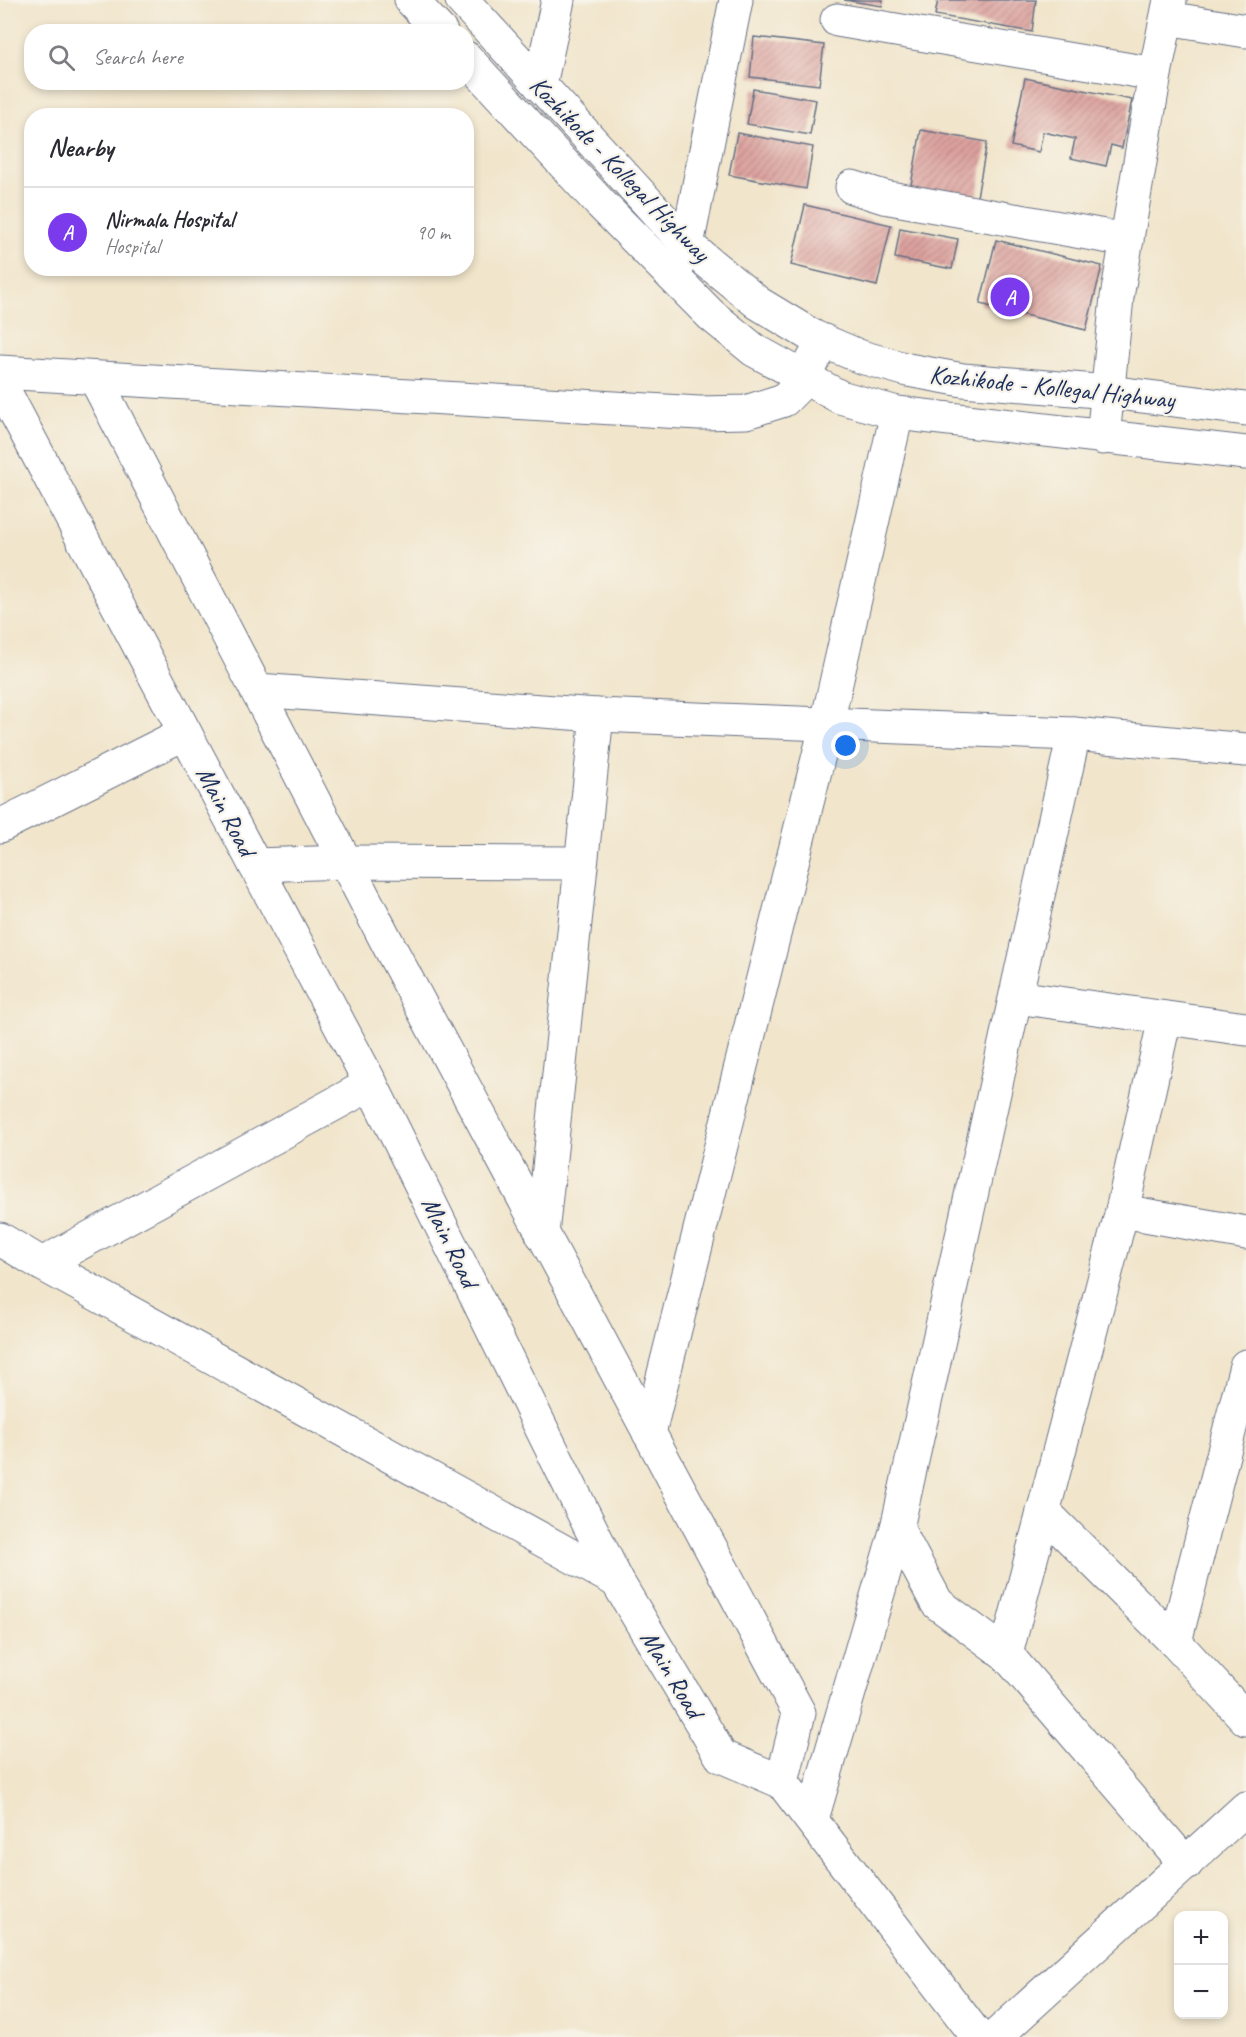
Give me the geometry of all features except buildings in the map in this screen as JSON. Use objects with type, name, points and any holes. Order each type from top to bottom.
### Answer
[{"type":"street","points":[[411,0],[434,24]]},
{"type":"street","name":"Kozhikode - Kollegal Highway","points":[[462,0],[687,245],[758,303],[824,341],[861,357],[908,370],[963,380],[1108,392],[1246,409]]},
{"type":"street","points":[[540,85],[558,0]]},
{"type":"street","points":[[672,278],[687,245],[736,0]]},
{"type":"street","points":[[1103,438],[1117,297],[1168,9],[1246,31]]},
{"type":"street","points":[[837,20],[1155,74]]},
{"type":"street","name":"Kozhikode - Kollegal Highway","points":[[474,67],[672,278],[711,315],[754,350],[840,397],[897,413],[1246,453]]},
{"type":"street","points":[[852,187],[884,197],[1127,240]]},
{"type":"street","points":[[0,372],[699,412],[746,411],[784,400],[803,378],[824,341]]},
{"type":"street","points":[[95,378],[345,862],[799,1713],[782,1782]]},
{"type":"street","name":"Main Road","points":[[0,383],[371,1084],[617,1581],[721,1756],[782,1782],[978,2037]]},
{"type":"street","points":[[649,1433],[827,723],[897,413]]},
{"type":"street","points":[[256,690],[597,715],[1074,734],[1246,750]]},
{"type":"street","points":[[543,1234],[597,715]]},
{"type":"street","points":[[0,826],[184,733]]},
{"type":"street","points":[[812,1819],[897,1528],[1074,734]]},
{"type":"street","points":[[255,865],[345,862],[581,863]]},
{"type":"street","points":[[1016,996],[1246,1029]]},
{"type":"street","points":[[1006,1654],[1122,1211],[1165,1018]]},
{"type":"street","points":[[42,1264],[371,1084]]},
{"type":"street","points":[[1122,1211],[1246,1233]]},
{"type":"street","points":[[0,1239],[617,1581]]},
{"type":"street","points":[[1175,1642],[1246,1366]]},
{"type":"street","points":[[1043,1511],[1175,1642],[1246,1719]]},
{"type":"street","points":[[897,1528],[937,1603],[1006,1654],[1186,1864]]},
{"type":"street","points":[[994,2037],[1246,1808]]},
{"type":"place","name":"Nirmala Hospital","points":[[1010,297]]}]
